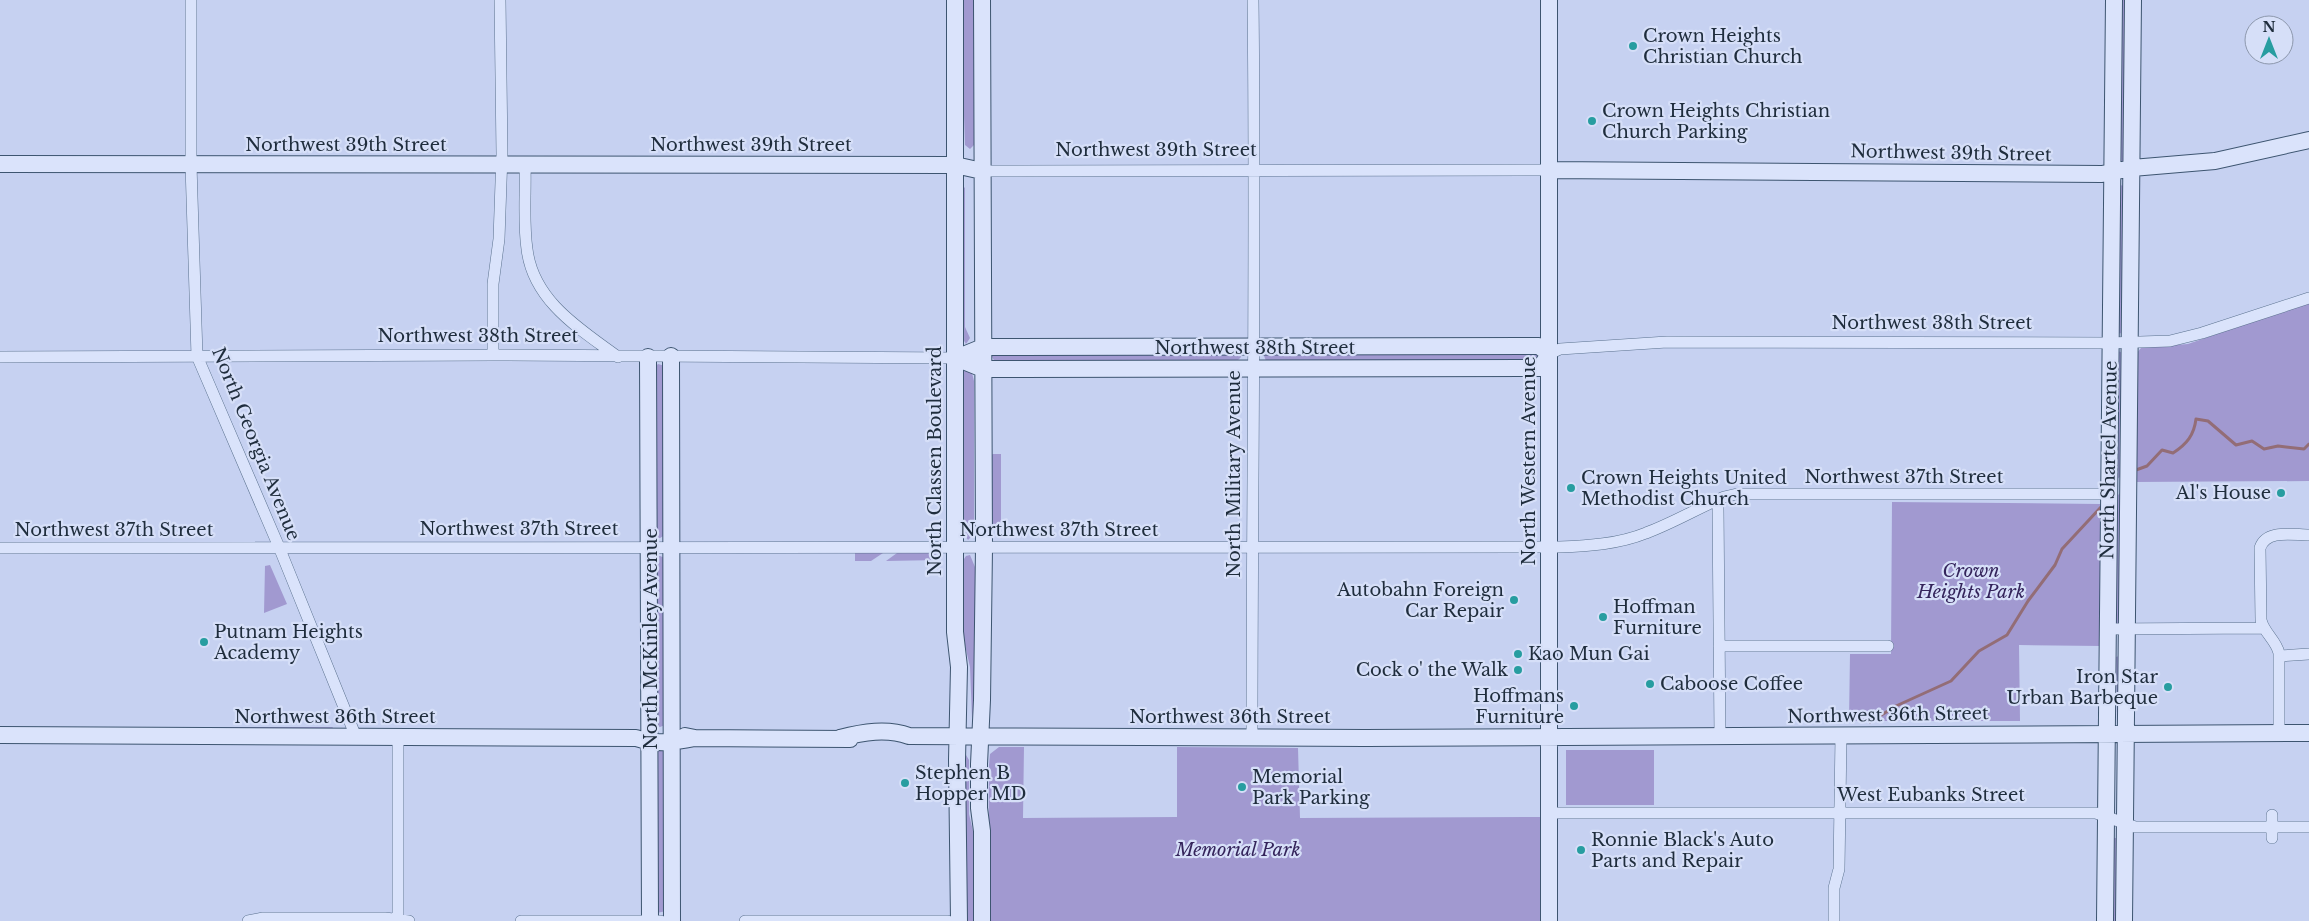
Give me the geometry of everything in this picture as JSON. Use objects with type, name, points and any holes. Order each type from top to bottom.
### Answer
[{"type":"street","name":"North Georgia Avenue","points":[[192,0],[191,164],[198,356],[279,547],[356,737]]},
{"type":"street","points":[[493,356],[493,284],[499,239],[501,165],[500,0]]},
{"type":"street","name":"North Classen Boulevard","points":[[955,0],[955,632],[959,667],[959,921]]},
{"type":"street","points":[[982,0],[984,548],[979,808],[982,831],[982,921]]},
{"type":"street","name":"North Military Avenue","points":[[1252,738],[1252,346],[1255,170],[1253,0]]},
{"type":"street","name":"North Western Avenue","points":[[1548,921],[1550,813],[1549,0]]},
{"type":"street","name":"North Shartel Avenue","points":[[2105,921],[2108,514],[2106,491],[2110,343],[2114,0]]},
{"type":"street","name":"North Shartel Avenue","points":[[2124,921],[2134,0]]},
{"type":"street","name":"Northwest 39th Street","points":[[0,164],[955,165],[982,170],[1549,170],[2102,174],[2132,168],[2215,161],[2309,140]]},
{"type":"street","points":[[525,165],[526,250],[535,274],[548,300],[569,322],[618,357]]},
{"type":"street","name":"Northwest 38th Street","points":[[0,357],[671,356],[956,358],[984,369],[1252,367],[1540,368],[1549,354],[1560,349],[1659,342],[2110,343],[2170,341],[2202,333],[2309,298]]},
{"type":"street","name":"Northwest 38th Street","points":[[956,358],[983,347],[1539,346],[1549,354]]},
{"type":"street","name":"North McKinley Avenue","points":[[648,356],[650,546],[645,738],[650,921]]},
{"type":"street","name":"North McKinley Avenue","points":[[671,356],[672,921]]},
{"type":"street","name":"Northwest 37th Street","points":[[0,548],[650,546],[956,548],[1549,547],[1584,546],[1630,538],[1646,533],[1716,500],[1737,494],[2106,491]]},
{"type":"street","points":[[1716,500],[1718,508],[1720,737]]},
{"type":"street","points":[[2279,733],[2279,656],[2278,647],[2263,628],[2260,610],[2260,553],[2262,542],[2272,535],[2309,534]]},
{"type":"street","points":[[2107,629],[2263,628]]},
{"type":"street","points":[[1719,646],[1888,646]]},
{"type":"street","points":[[2279,656],[2309,654]]},
{"type":"street","name":"Northwest 36th Street","points":[[0,735],[34,737],[840,738],[896,742],[909,736],[1252,738],[1618,735],[1720,737],[2309,733]]},
{"type":"street","points":[[1834,921],[1834,888],[1839,869],[1841,736]]},
{"type":"street","name":"Northwest 36th Street","points":[[0,745],[34,737]]},
{"type":"street","points":[[248,921],[263,918],[384,918],[401,920],[398,737]]},
{"type":"street","name":"West Eubanks Street","points":[[1550,813],[2096,813],[2134,827],[2272,832],[2309,827]]},
{"type":"street","points":[[2272,815],[2272,832]]},
{"type":"street","points":[[521,921],[661,921]]},
{"type":"street","points":[[745,921],[948,921]]},
{"type":"green space","points":[[960,0],[974,0],[974,145],[970,149],[965,145]]},
{"type":"green space","points":[[2118,0],[2129,0],[2123,162],[2120,160]]},
{"type":"green space","points":[[962,185],[965,188],[965,327],[970,338],[966,344],[961,336]]},
{"type":"green space","points":[[2120,185],[2124,186],[2122,333],[2116,334]]},
{"type":"green space","points":[[2309,302],[2309,481],[2134,482],[2136,354],[2141,348],[2188,344]]},
{"type":"green space","points":[[994,351],[1240,353],[1241,357],[1236,362],[995,362],[991,355]]},
{"type":"green space","points":[[2118,351],[2123,353],[2124,474],[2113,482]]},
{"type":"green space","points":[[1540,352],[1540,361],[1266,361],[1263,353]]},
{"type":"green space","points":[[658,364],[665,366],[665,535],[656,538],[655,367]]},
{"type":"green space","points":[[971,369],[974,381],[974,528],[972,536],[968,540],[962,531],[963,372],[964,370]]},
{"type":"green space","points":[[1001,454],[1001,529],[990,529],[990,456]]},
{"type":"green space","points":[[2123,490],[2122,621],[2119,624],[2115,624],[2113,500]]},
{"type":"green space","name":"Crown Heights Park","points":[[1892,502],[2100,504],[2103,508],[2102,646],[2019,645],[2020,721],[1849,721],[1850,654],[1891,654]]},
{"type":"green space","points":[[855,553],[883,553],[871,561],[855,561]]},
{"type":"green space","points":[[897,553],[932,553],[939,556],[939,560],[886,561]]},
{"type":"green space","points":[[970,555],[975,567],[975,700],[972,718],[970,667],[962,632],[962,562],[966,556]]},
{"type":"green space","points":[[655,557],[665,558],[665,725],[660,727],[656,726]]},
{"type":"green space","points":[[270,565],[287,604],[264,613],[265,566]]},
{"type":"green space","points":[[2119,656],[2119,717],[2117,718],[2116,657]]},
{"type":"green space","points":[[21,727],[333,727],[331,730],[19,731]]},
{"type":"green space","name":"Memorial Park","points":[[999,747],[1024,747],[1023,818],[1177,817],[1177,747],[1298,748],[1300,818],[1540,817],[1542,921],[988,921],[989,765],[990,754]]},
{"type":"green space","points":[[1566,750],[1654,750],[1654,805],[1566,805]]},
{"type":"green space","points":[[657,751],[664,751],[666,911],[657,913]]},
{"type":"green space","points":[[966,755],[969,760],[969,814],[973,831],[974,921],[964,921],[964,756]]},
{"type":"green space","points":[[2110,838],[2118,838],[2120,921],[2109,921]]},
{"type":"waterway","points":[[2136,470],[2147,466],[2162,450],[2173,453],[2182,446],[2192,434],[2196,419],[2208,421],[2236,445],[2252,441],[2264,449],[2278,446],[2304,449],[2309,444]]},
{"type":"waterway","points":[[1870,722],[1896,706],[1951,681],[1979,651],[2007,635],[2028,601],[2055,565],[2062,549],[2101,507]]},
{"type":"place","name":"Crown Heights Christian Church","points":[[1633,46]]},
{"type":"place","name":"Crown Heights Christian Church Parking","points":[[1592,121]]},
{"type":"place","name":"Crown Heights United Methodist Church","points":[[1571,488]]},
{"type":"place","name":"Al's House","points":[[2281,493]]},
{"type":"place","name":"Autobahn Foreign Car Repair","points":[[1514,600]]},
{"type":"place","name":"Hoffman Furniture","points":[[1603,617]]},
{"type":"place","name":"Putnam Heights Academy","points":[[204,642]]},
{"type":"place","name":"Kao Mun Gai","points":[[1518,654]]},
{"type":"place","name":"Cock o' the Walk","points":[[1518,670]]},
{"type":"place","name":"Caboose Coffee","points":[[1650,684]]},
{"type":"place","name":"Iron Star Urban Barbeque","points":[[2168,687]]},
{"type":"place","name":"Hoffmans Furniture","points":[[1574,706]]},
{"type":"place","name":"Stephen B Hopper MD","points":[[905,783]]},
{"type":"place","name":"Memorial Park Parking","points":[[1242,787]]},
{"type":"place","name":"Ronnie Black's Auto Parts and Repair","points":[[1581,850]]}]
